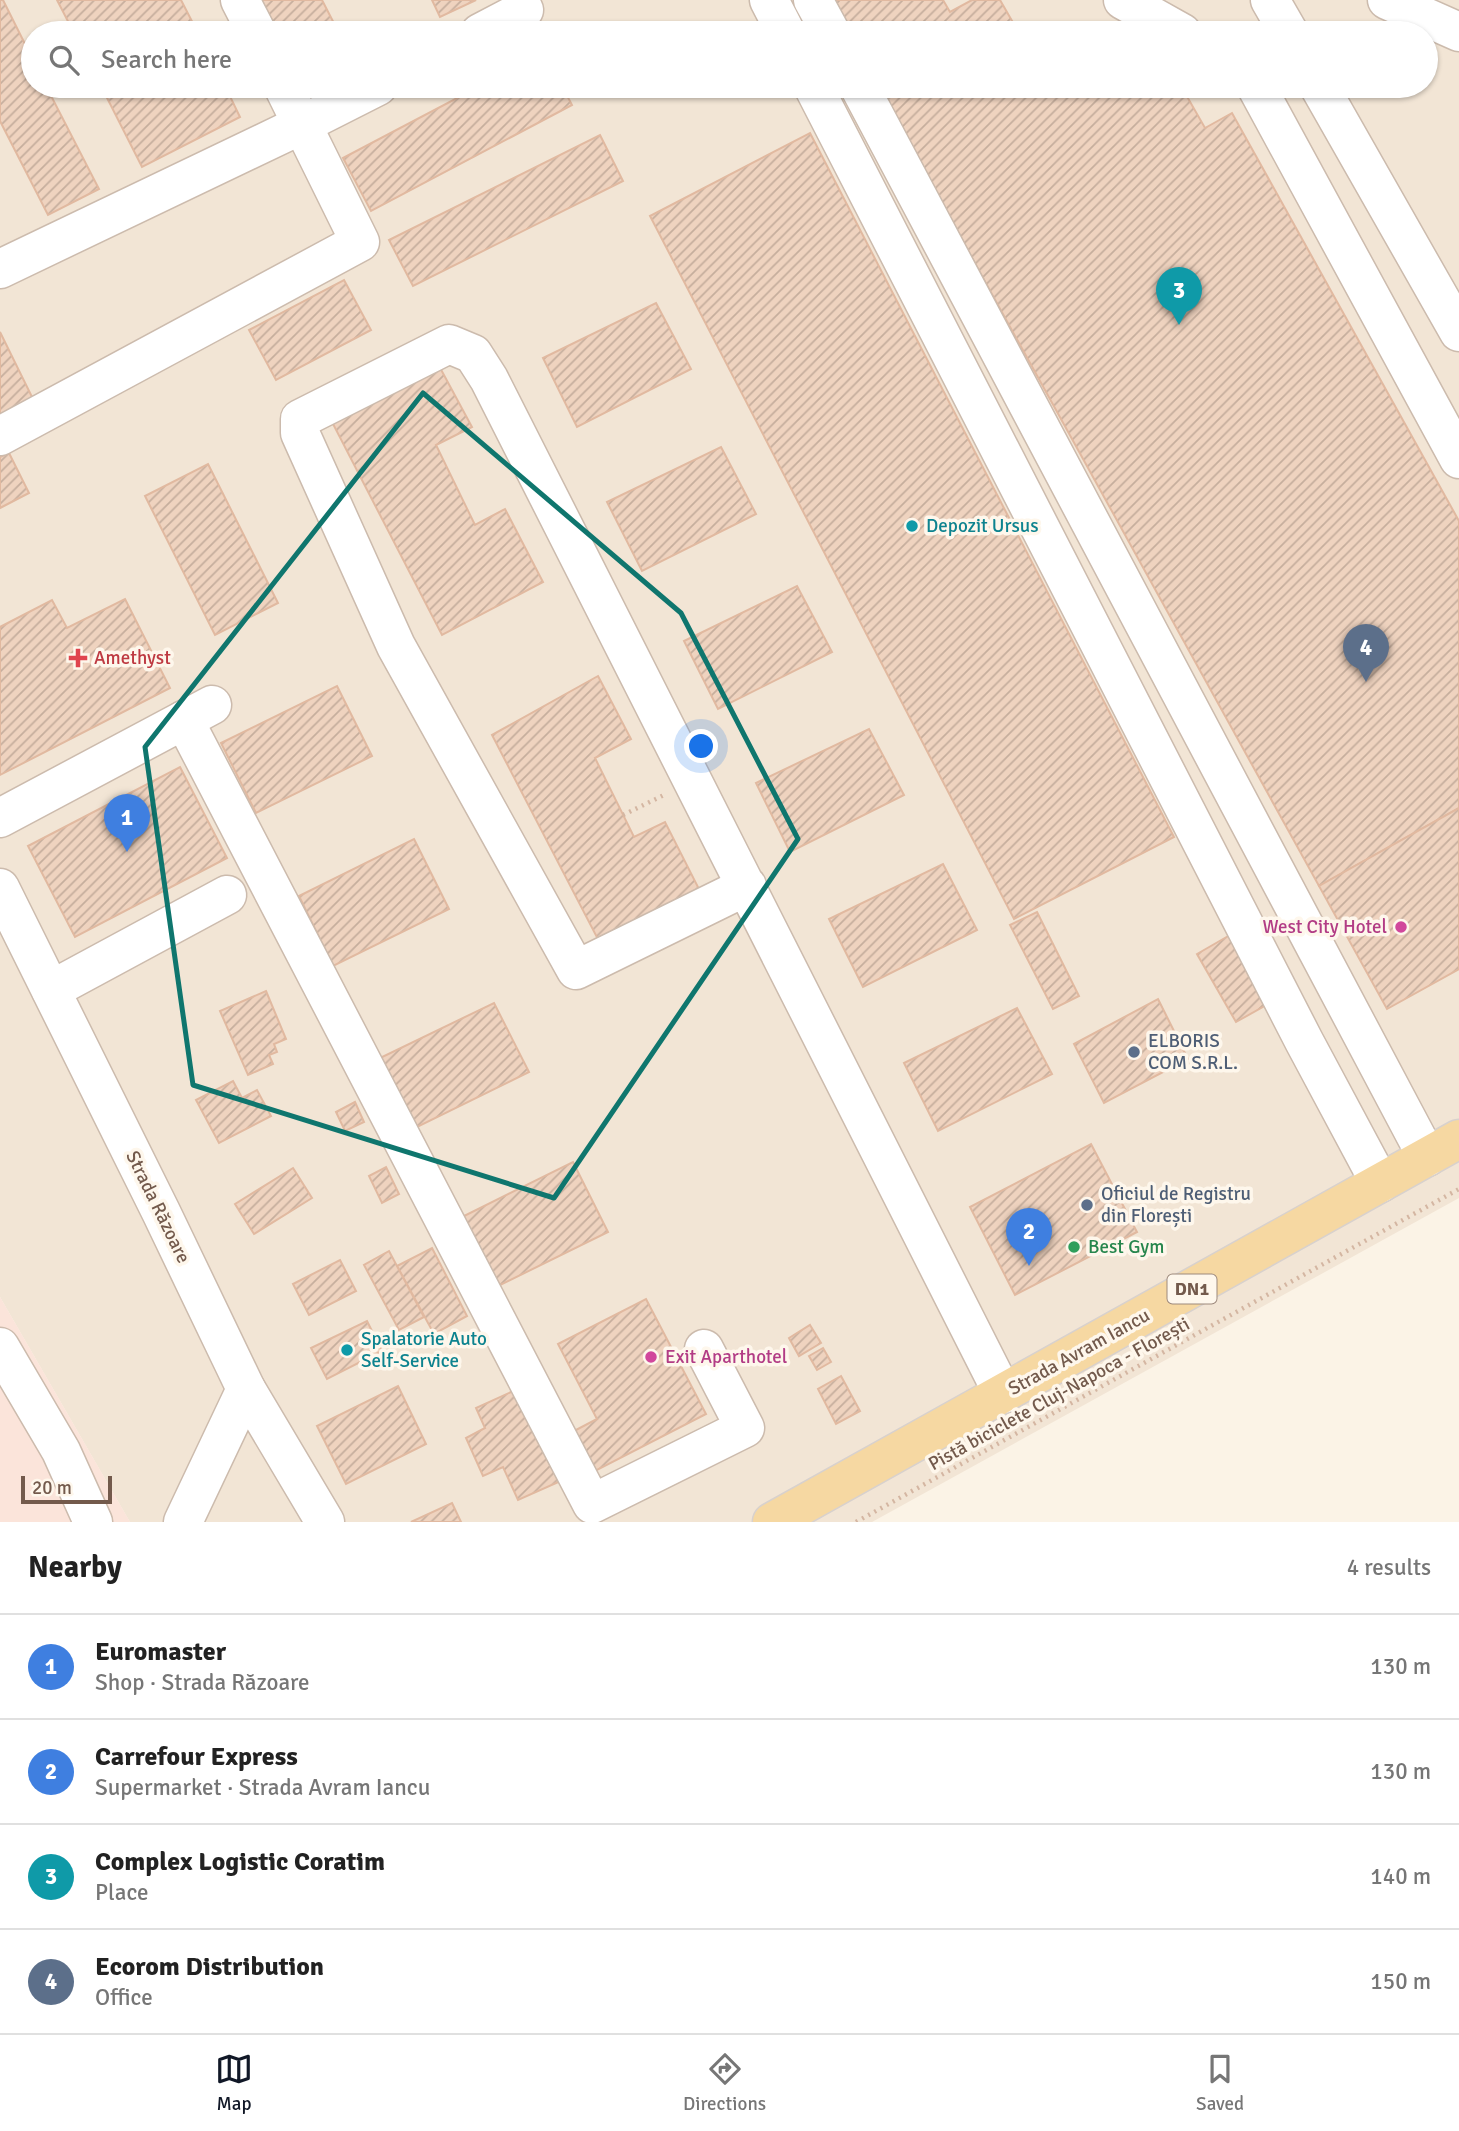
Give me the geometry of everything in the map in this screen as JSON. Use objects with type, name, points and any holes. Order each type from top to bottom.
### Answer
[{"type":"main road","name":"Strada Avram Iancu","points":[[772,1522],[1459,1139]]},
{"type":"street","points":[[240,0],[251,21]]},
{"type":"street","points":[[769,0],[780,21]]},
{"type":"street","points":[[814,0],[825,21]]},
{"type":"street","points":[[1123,0],[1161,21]]},
{"type":"street","points":[[1270,0],[1282,21]]},
{"type":"street","points":[[1410,5],[1459,32]]},
{"type":"street","points":[[503,21],[524,10]]},
{"type":"street","points":[[0,436],[360,242],[289,98]]},
{"type":"street","points":[[0,269],[354,98]]},
{"type":"street","points":[[819,98],[1297,1029],[1380,1183]]},
{"type":"street","points":[[865,98],[1426,1157]]},
{"type":"street","points":[[1263,98],[1459,459]]},
{"type":"street","points":[[1326,98],[1459,332]]},
{"type":"street","points":[[747,886],[576,970],[396,646],[300,433],[300,419],[449,344],[473,354],[489,379],[747,886],[1003,1394]]},
{"type":"street","points":[[0,818],[198,713],[592,1504],[745,1428],[704,1349]]},
{"type":"street","name":"Strada Răzoare","points":[[0,888],[246,1389],[325,1522]]},
{"type":"street","points":[[51,990],[227,895]]},
{"type":"street","points":[[0,1347],[61,1451],[93,1522]]},
{"type":"street","points":[[183,1522],[246,1389]]},
{"type":"path","points":[[624,815],[693,781]]},
{"type":"path","name":"Pistă biciclete Cluj-Napoca - Florești","points":[[856,1522],[1459,1189]]},
{"type":"highlighted area","points":[[423,393],[681,613],[798,839],[554,1198],[193,1085],[145,747]]},
{"type":"shaded area","points":[[0,0],[1459,0],[1459,1198],[872,1522],[130,1522],[0,1297]]},
{"type":"shaded area","points":[[0,1297],[130,1522],[0,1522]]},
{"type":"building","points":[[0,0],[3,0],[21,36],[21,98],[52,98],[99,189],[48,215],[0,121]]},
{"type":"building","points":[[57,0],[181,0],[192,21],[68,21]]},
{"type":"building","points":[[258,0],[322,0],[333,21],[269,21]]},
{"type":"building","points":[[432,0],[476,0],[440,17]]},
{"type":"building","points":[[829,0],[943,0],[950,12],[972,0],[1000,0],[1012,21],[841,21]]},
{"type":"building","points":[[107,98],[231,98],[240,117],[142,167]]},
{"type":"building","points":[[457,98],[568,98],[572,105],[371,211],[343,158]]},
{"type":"building","points":[[884,98],[1188,98],[1205,128],[1232,113],[1459,521],[1459,808],[1319,886]]},
{"type":"building","name":"Depozit Ursus","points":[[810,133],[1174,837],[1014,919],[650,216]]},
{"type":"building","points":[[600,135],[623,181],[413,286],[389,240]]},
{"type":"building","points":[[344,280],[371,330],[276,380],[249,330]]},
{"type":"building","points":[[656,303],[691,369],[577,427],[543,358]]},
{"type":"building","points":[[0,332],[35,403],[0,420]]},
{"type":"building","points":[[438,364],[472,427],[436,445],[475,525],[505,509],[543,582],[442,635],[332,422]]},
{"type":"building","points":[[721,447],[756,514],[642,571],[607,502]]},
{"type":"building","points":[[9,453],[29,493],[0,508],[0,457]]},
{"type":"building","points":[[208,464],[278,603],[215,635],[145,496]]},
{"type":"building","points":[[797,586],[832,652],[718,709],[684,641]]},
{"type":"building","name":"Amethyst","points":[[125,599],[170,688],[0,775],[0,627],[52,600],[67,628]]},
{"type":"building","points":[[598,676],[631,739],[595,758],[634,837],[665,822],[702,895],[602,947],[492,735]]},
{"type":"building","points":[[337,686],[372,756],[256,813],[221,743]]},
{"type":"building","points":[[869,729],[904,795],[790,852],[756,783]]},
{"type":"building","points":[[180,767],[227,858],[75,937],[28,846]]},
{"type":"building","name":"West City Hotel","points":[[1459,808],[1459,969],[1387,1009],[1319,886]]},
{"type":"building","points":[[414,839],[449,909],[333,966],[299,896]]},
{"type":"building","points":[[943,864],[977,930],[863,987],[829,919]]},
{"type":"building","points":[[1037,912],[1079,996],[1053,1009],[1010,925]]},
{"type":"building","points":[[1230,935],[1270,1003],[1236,1022],[1197,954]]},
{"type":"building","points":[[266,991],[286,1039],[274,1044],[277,1052],[269,1055],[273,1064],[248,1075],[220,1011]]},
{"type":"building","points":[[1158,999],[1188,1059],[1104,1103],[1074,1044]]},
{"type":"building","points":[[494,1003],[529,1072],[413,1129],[378,1059]]},
{"type":"building","points":[[1017,1008],[1052,1074],[938,1131],[904,1063]]},
{"type":"building","points":[[233,1081],[242,1098],[257,1090],[271,1116],[219,1143],[196,1100]]},
{"type":"building","points":[[355,1102],[364,1122],[345,1131],[336,1112]]},
{"type":"building","points":[[1091,1144],[1137,1232],[1015,1295],[970,1207]]},
{"type":"building","points":[[573,1162],[608,1232],[492,1289],[458,1219]]},
{"type":"building","points":[[386,1167],[399,1194],[382,1203],[369,1176]]},
{"type":"building","points":[[293,1168],[312,1198],[254,1234],[235,1204]]},
{"type":"building","points":[[432,1248],[467,1316],[434,1334],[397,1266]]},
{"type":"building","points":[[389,1251],[424,1317],[399,1330],[364,1265]]},
{"type":"building","points":[[340,1260],[356,1291],[309,1315],[293,1284]]},
{"type":"building","points":[[646,1299],[706,1414],[595,1471],[574,1431],[597,1419],[558,1344]]},
{"type":"building","name":"Spalatorie Auto Self-Service","points":[[367,1321],[382,1351],[327,1379],[311,1348]]},
{"type":"building","points":[[810,1325],[821,1343],[799,1356],[789,1338]]},
{"type":"building","points":[[823,1348],[831,1362],[817,1370],[809,1356]]},
{"type":"building","points":[[841,1376],[860,1411],[836,1424],[818,1389]]},
{"type":"building","points":[[398,1386],[426,1444],[346,1484],[317,1426]]},
{"type":"building","points":[[522,1387],[563,1480],[518,1500],[503,1467],[483,1476],[466,1438],[485,1428],[476,1408]]},
{"type":"building","points":[[452,1503],[461,1522],[411,1522]]},
{"type":"place","name":"Complex Logistic Coratim","points":[[1179,325]]},
{"type":"place","name":"Depozit Ursus","points":[[912,526]]},
{"type":"place","name":"Amethyst","points":[[78,658]]},
{"type":"place","name":"Ecorom Distribution","points":[[1366,682]]},
{"type":"place","name":"Euromaster","points":[[127,852]]},
{"type":"place","name":"West City Hotel","points":[[1401,927]]},
{"type":"place","name":"ELBORIS COM S.R.L.","points":[[1134,1052]]},
{"type":"place","name":"Oficiul de Registru din Florești","points":[[1087,1205]]},
{"type":"place","name":"Best Gym","points":[[1074,1247]]},
{"type":"place","name":"Carrefour Express","points":[[1029,1266]]},
{"type":"place","name":"Spalatorie Auto Self-Service","points":[[347,1350]]},
{"type":"place","name":"Exit Aparthotel","points":[[651,1357]]}]
